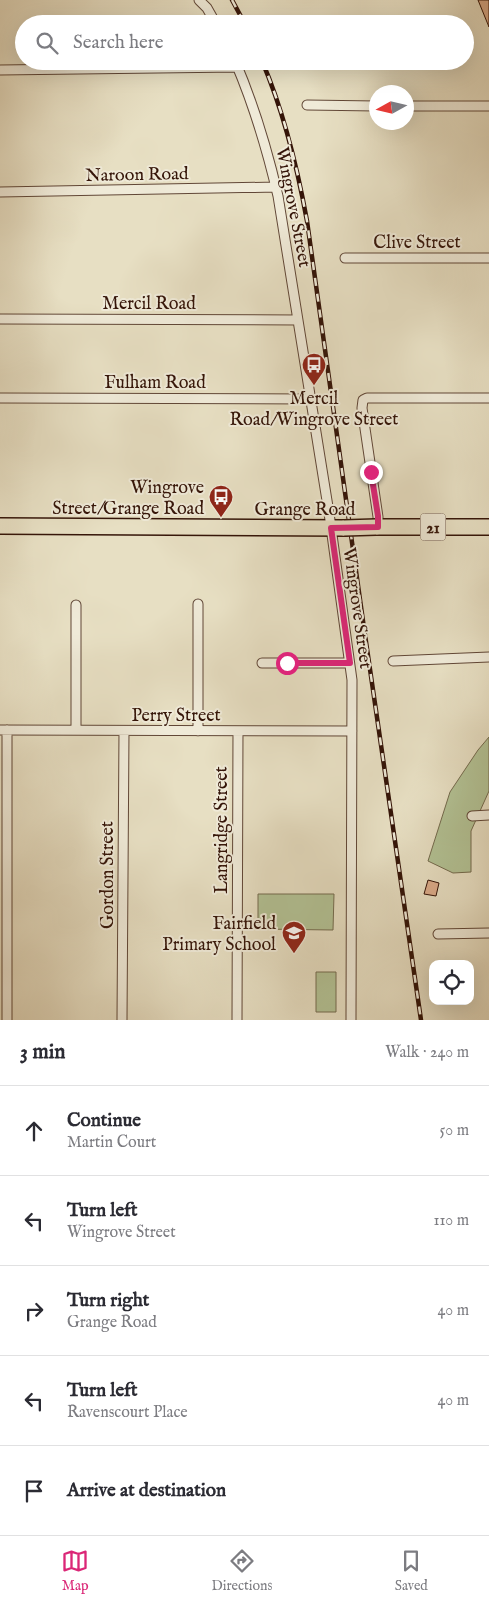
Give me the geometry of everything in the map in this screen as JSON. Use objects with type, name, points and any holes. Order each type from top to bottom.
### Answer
[{"type":"main road","name":"Grange Road","points":[[0,526],[489,527]]},
{"type":"street","points":[[199,0],[211,15]]},
{"type":"street","points":[[0,70],[15,70]]},
{"type":"street","name":"Wingrove Street","points":[[238,70],[258,119],[276,186],[310,399],[337,528],[352,680],[351,1020]]},
{"type":"street","points":[[307,105],[369,106]]},
{"type":"street","points":[[414,106],[489,106]]},
{"type":"street","name":"Naroon Road","points":[[0,192],[276,186]]},
{"type":"street","name":"Clive Street","points":[[345,258],[489,258]]},
{"type":"street","name":"Mercil Road","points":[[0,319],[298,320]]},
{"type":"street","name":"Fulham Road","points":[[0,398],[310,399]]},
{"type":"street","points":[[377,527],[378,516],[362,408],[363,400],[367,398],[489,398]]},
{"type":"street","points":[[198,604],[198,731]]},
{"type":"street","points":[[76,605],[76,730]]},
{"type":"street","points":[[393,661],[489,657]]},
{"type":"street","points":[[262,663],[350,663]]},
{"type":"street","points":[[3,730],[7,1020]]},
{"type":"street","name":"Perry Street","points":[[3,730],[352,731]]},
{"type":"street","name":"Gordon Street","points":[[122,1020],[124,731]]},
{"type":"street","name":"Langridge Street","points":[[237,1020],[238,731]]},
{"type":"street","points":[[472,816],[489,815]]},
{"type":"street","points":[[438,934],[489,933]]},
{"type":"green space","points":[[489,737],[489,791],[471,831],[471,872],[453,873],[428,861],[450,792]]},
{"type":"green space","points":[[258,894],[334,894],[333,930],[258,929]]},
{"type":"green space","points":[[316,972],[336,972],[336,1012],[316,1012]]},
{"type":"building","points":[[478,0],[489,0],[489,27]]},
{"type":"building","points":[[428,880],[439,883],[436,896],[424,894]]},
{"type":"railway","points":[[232,0],[240,15]]},
{"type":"railway","points":[[266,70],[289,140],[307,221],[421,1020]]},
{"type":"place","name":"Mercil Road/Wingrove Street","points":[[314,386]]},
{"type":"place","name":"Wingrove Street/Grange Road","points":[[221,518]]},
{"type":"place","name":"Fairfield Primary School","points":[[294,954]]},
{"type":"route","points":[[287,663],[350,663],[331,528],[378,527],[371,472]]}]
